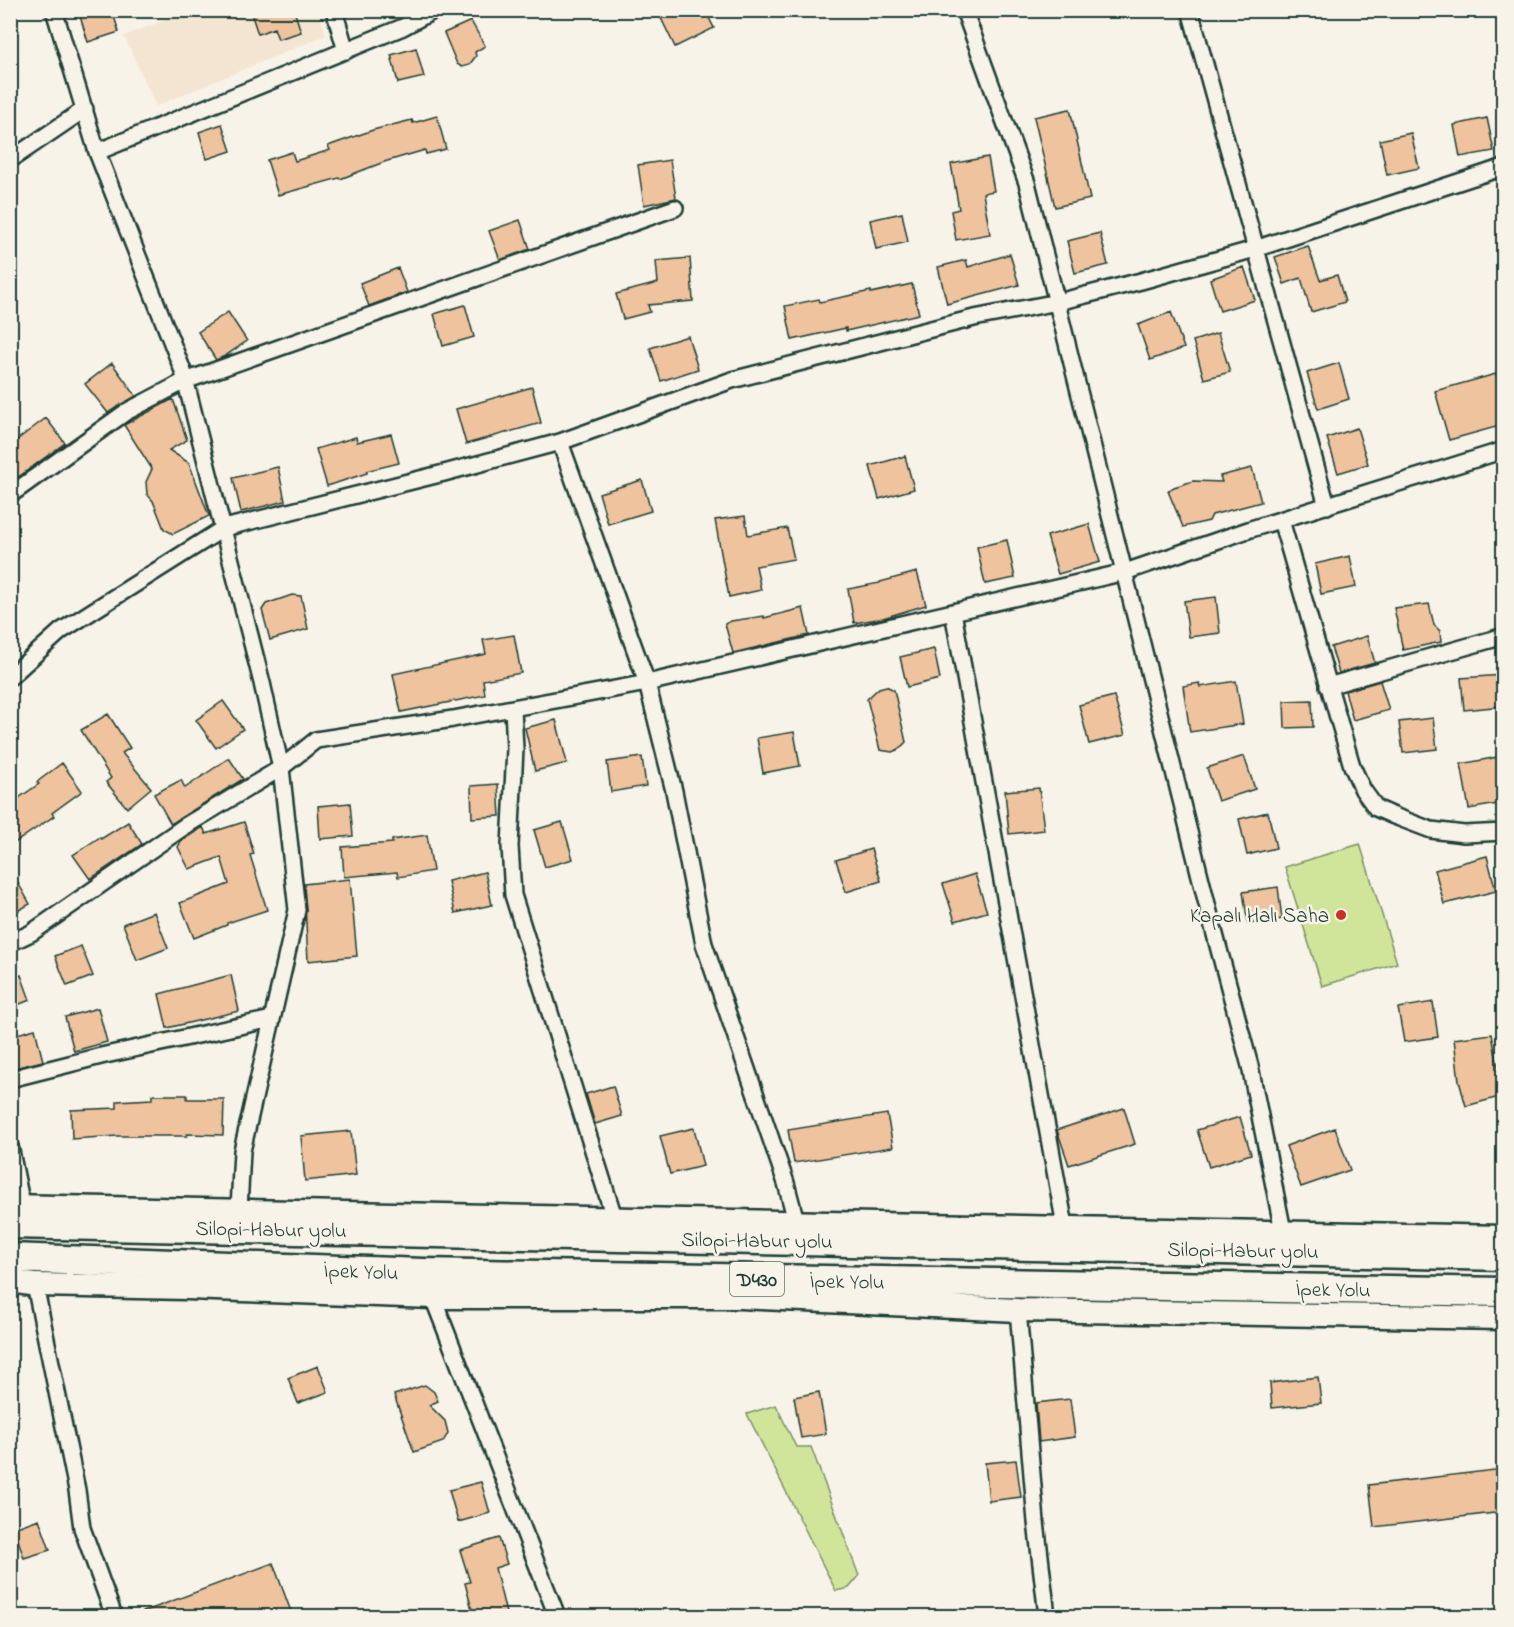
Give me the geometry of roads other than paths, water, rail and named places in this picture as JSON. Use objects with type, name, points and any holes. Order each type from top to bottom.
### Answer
[{"type":"highway","name":"Silopi-Habur yolu","points":[[14,1212],[1503,1256]]},
{"type":"highway","name":"İpek Yolu","points":[[10,1258],[428,1285],[1503,1292]]},
{"type":"street","points":[[54,10],[97,152],[185,381],[224,528],[281,768],[297,910],[243,1151],[239,1209]]},
{"type":"street","points":[[334,10],[346,51]]},
{"type":"street","points":[[97,152],[346,51],[403,27],[435,10]]},
{"type":"street","points":[[964,10],[1027,183],[1209,912],[1250,1066],[1283,1231]]},
{"type":"street","points":[[1191,10],[1327,506]]},
{"type":"street","points":[[10,160],[85,109]]},
{"type":"street","points":[[10,677],[61,631],[224,528],[560,442],[732,380],[974,318],[1058,302],[1255,249],[1503,166]]},
{"type":"street","points":[[10,495],[126,412],[185,381],[675,208]]},
{"type":"street","points":[[560,442],[647,683],[674,791],[704,944],[786,1183],[796,1221]]},
{"type":"street","points":[[10,943],[31,933],[185,826],[281,768],[316,740],[453,719],[647,683],[1125,572],[1503,450]]},
{"type":"street","points":[[1281,520],[1352,766],[1363,790],[1376,808],[1431,830],[1464,834],[1503,832]]},
{"type":"street","points":[[953,612],[1065,1226]]},
{"type":"street","points":[[1328,686],[1503,636]]},
{"type":"street","points":[[513,708],[515,749],[510,846],[513,895],[614,1217]]},
{"type":"street","points":[[10,1080],[101,1056],[272,1019]]},
{"type":"street","points":[[10,1146],[14,1212],[239,1209],[1503,1237]]},
{"type":"street","points":[[10,1281],[35,1285],[187,1288],[428,1285],[1018,1310],[1503,1318]]},
{"type":"street","points":[[35,1285],[77,1490],[82,1528],[114,1617]]},
{"type":"street","points":[[428,1285],[557,1617]]},
{"type":"street","points":[[1018,1310],[1035,1522],[1047,1617]]},
{"type":"place","name":"Kapalı Halı Saha","points":[[1341,915]]}]
